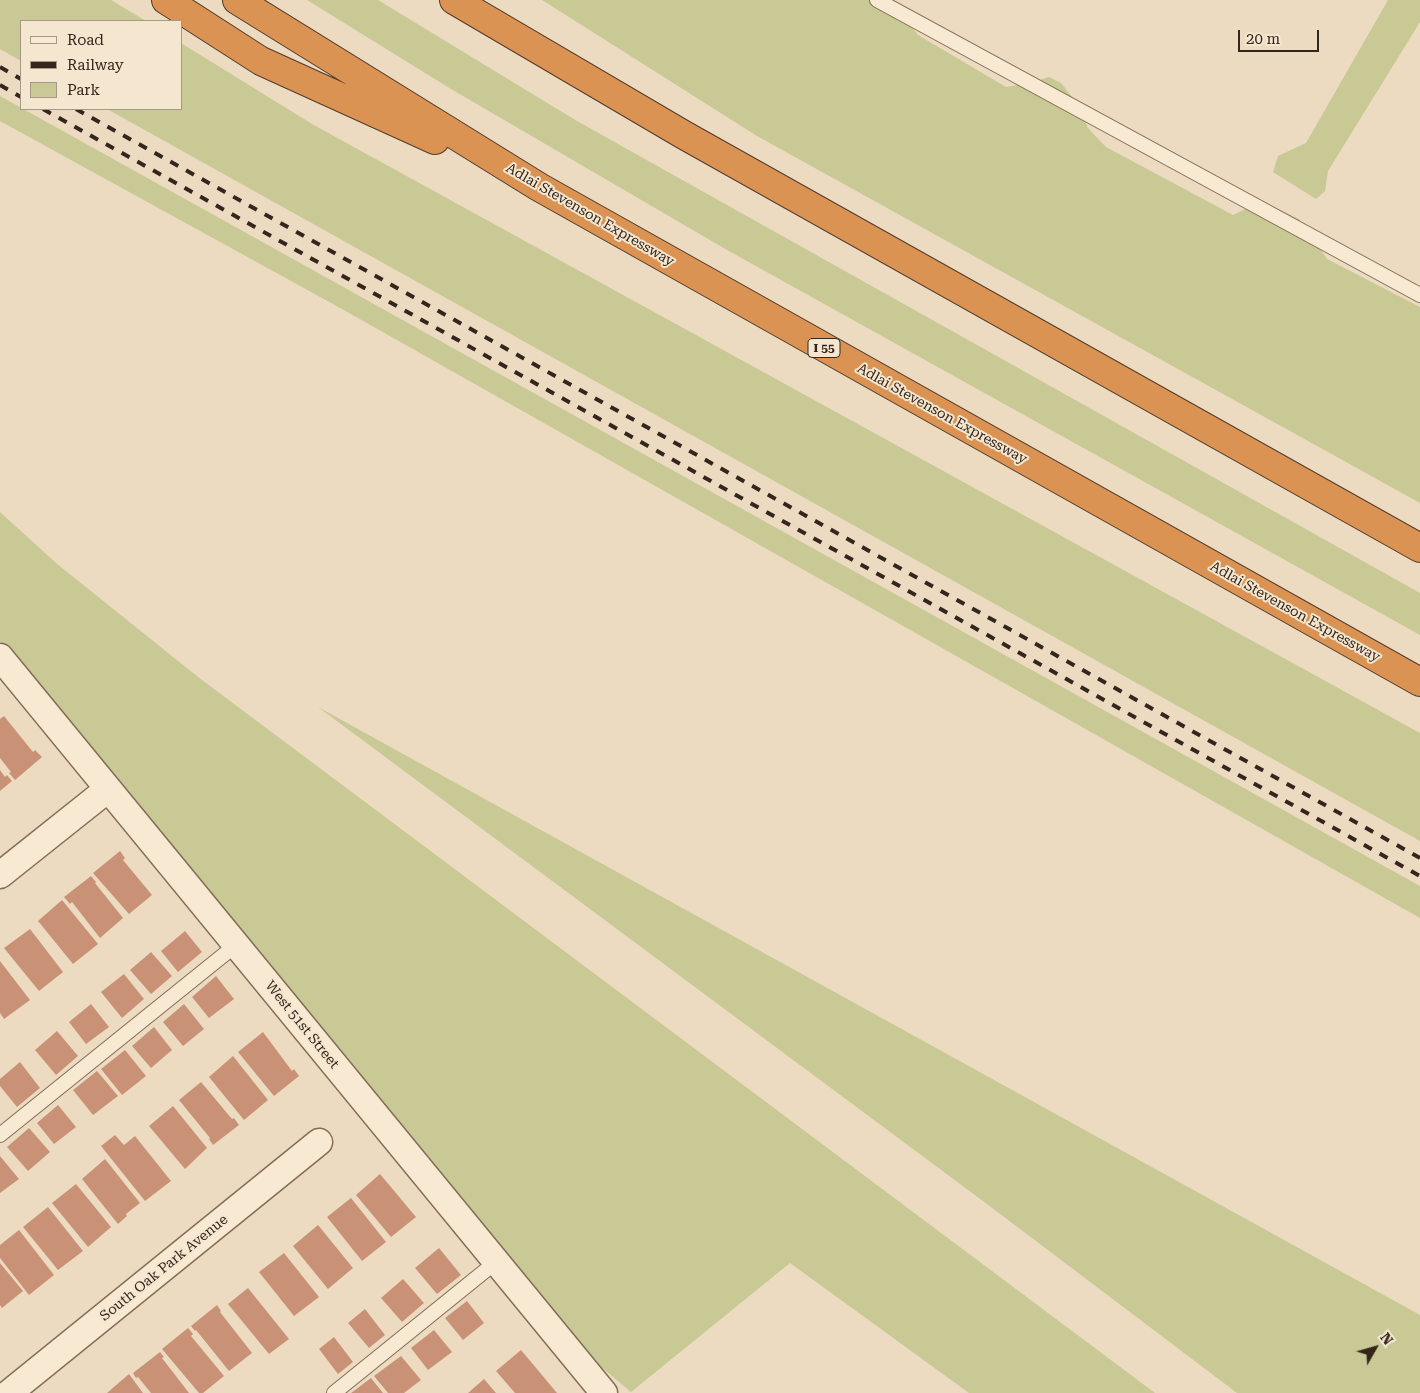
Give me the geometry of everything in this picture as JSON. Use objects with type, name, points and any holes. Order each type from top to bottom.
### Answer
[{"type":"highway","points":[[166,0],[261,61],[539,187]]},
{"type":"highway","name":"Adlai Stevenson Expressway","points":[[237,0],[539,187],[1420,682]]},
{"type":"highway","points":[[454,0],[684,135],[1420,548]]},
{"type":"street","name":"West 51st Street","points":[[0,658],[604,1393]]},
{"type":"street","points":[[0,876],[108,789]]},
{"type":"street","name":"South Oak Park Avenue","points":[[9,1393],[319,1142]]},
{"type":"lane","points":[[876,0],[1420,295]]},
{"type":"lane","points":[[0,1135],[236,945]]},
{"type":"lane","points":[[334,1393],[496,1262]]},
{"type":"green space","points":[[0,0],[111,0],[144,20],[20,20],[20,60],[0,49]]},
{"type":"green space","points":[[307,0],[378,0],[577,121],[1420,593],[1420,635],[727,250],[451,89]]},
{"type":"green space","points":[[542,0],[890,0],[918,35],[1006,87],[1030,83],[1049,77],[1061,83],[1077,103],[1088,128],[1106,147],[1233,215],[1262,201],[1299,219],[1327,259],[1420,307],[1420,503],[757,136]]},
{"type":"green space","points":[[1388,0],[1420,0],[1420,22],[1328,171],[1325,191],[1316,199],[1273,172],[1278,156],[1306,143]]},
{"type":"green space","points":[[182,44],[312,124],[1420,733],[1420,841],[109,110],[182,110]]},
{"type":"green space","points":[[0,96],[20,107],[20,110],[25,110],[1420,886],[1420,918],[342,309],[0,121]]},
{"type":"green space","points":[[0,512],[56,563],[198,677],[1155,1393],[969,1393],[790,1263],[631,1392],[594,1361],[236,935],[0,641]]},
{"type":"green space","points":[[318,707],[1420,1315],[1420,1393],[1237,1393],[987,1204]]},
{"type":"building","points":[[4,716],[33,752],[35,750],[42,757],[15,780],[0,758],[0,719]]},
{"type":"building","points":[[0,770],[5,777],[7,775],[12,781],[0,791]]},
{"type":"building","points":[[120,851],[125,858],[123,860],[152,895],[129,914],[93,873]]},
{"type":"building","points":[[91,876],[123,918],[100,938],[72,902],[70,904],[64,897]]},
{"type":"building","points":[[62,900],[98,944],[73,964],[38,921]]},
{"type":"building","points":[[30,929],[63,972],[39,991],[4,948]]},
{"type":"building","points":[[185,931],[202,952],[178,972],[161,951]]},
{"type":"building","points":[[151,952],[172,976],[151,994],[130,970]]},
{"type":"building","points":[[0,961],[30,1000],[4,1019],[0,1013]]},
{"type":"building","points":[[124,974],[144,999],[122,1018],[101,992]]},
{"type":"building","points":[[216,976],[234,999],[209,1018],[192,997]]},
{"type":"building","points":[[91,1004],[109,1027],[86,1044],[69,1022]]},
{"type":"building","points":[[184,1004],[204,1029],[183,1046],[163,1022]]},
{"type":"building","points":[[154,1027],[172,1050],[151,1068],[132,1046]]},
{"type":"building","points":[[57,1031],[78,1056],[56,1075],[35,1050]]},
{"type":"building","points":[[263,1032],[292,1071],[294,1069],[299,1076],[274,1096],[238,1052]]},
{"type":"building","points":[[125,1050],[146,1076],[122,1095],[101,1069]]},
{"type":"building","points":[[233,1056],[268,1100],[244,1120],[209,1077]]},
{"type":"building","points":[[20,1062],[40,1088],[17,1107],[0,1086],[0,1079]]},
{"type":"building","points":[[97,1071],[118,1096],[93,1115],[73,1090]]},
{"type":"building","points":[[201,1082],[239,1125],[213,1145],[210,1138],[179,1100]]},
{"type":"building","points":[[58,1105],[76,1127],[54,1144],[37,1123]]},
{"type":"building","points":[[173,1106],[207,1148],[185,1169],[149,1126]]},
{"type":"building","points":[[29,1128],[50,1152],[28,1171],[7,1147]]},
{"type":"building","points":[[115,1135],[124,1145],[135,1136],[171,1181],[145,1201],[101,1146]]},
{"type":"building","points":[[0,1156],[19,1179],[0,1193]]},
{"type":"building","points":[[105,1159],[140,1203],[126,1214],[127,1216],[118,1224],[82,1179]]},
{"type":"building","points":[[380,1174],[416,1217],[391,1237],[356,1195]]},
{"type":"building","points":[[76,1184],[111,1227],[88,1247],[52,1203]]},
{"type":"building","points":[[351,1198],[386,1242],[362,1261],[327,1217]]},
{"type":"building","points":[[48,1207],[83,1251],[58,1270],[23,1227]]},
{"type":"building","points":[[318,1225],[353,1268],[328,1289],[293,1246]]},
{"type":"building","points":[[19,1230],[54,1275],[29,1295],[0,1258],[0,1245]]},
{"type":"building","points":[[439,1248],[461,1275],[437,1294],[415,1268]]},
{"type":"building","points":[[284,1253],[319,1297],[294,1316],[259,1272]]},
{"type":"building","points":[[0,1263],[23,1291],[2,1308],[0,1305]]},
{"type":"building","points":[[403,1279],[424,1303],[402,1322],[381,1298]]},
{"type":"building","points":[[248,1288],[289,1339],[269,1354],[228,1304]]},
{"type":"building","points":[[467,1301],[484,1323],[463,1340],[445,1318]]},
{"type":"building","points":[[217,1305],[220,1312],[252,1353],[229,1371],[191,1326]]},
{"type":"building","points":[[365,1309],[385,1335],[369,1348],[348,1323]]},
{"type":"building","points":[[188,1328],[193,1334],[191,1336],[224,1376],[203,1393],[199,1393],[162,1349]]},
{"type":"building","points":[[434,1330],[452,1352],[428,1370],[411,1348]]},
{"type":"building","points":[[334,1337],[353,1362],[338,1374],[319,1349]]},
{"type":"building","points":[[521,1350],[557,1393],[515,1393],[496,1371]]},
{"type":"building","points":[[160,1352],[164,1357],[162,1358],[189,1393],[151,1393],[138,1377],[136,1378],[133,1373]]},
{"type":"building","points":[[401,1356],[421,1380],[404,1393],[388,1393],[374,1376]]},
{"type":"building","points":[[129,1374],[143,1393],[107,1393]]},
{"type":"building","points":[[371,1378],[383,1393],[351,1393]]},
{"type":"building","points":[[484,1379],[496,1393],[468,1393]]},
{"type":"railway","points":[[0,67],[20,78]]},
{"type":"railway","points":[[0,85],[20,96]]},
{"type":"railway","points":[[45,110],[1420,876]]},
{"type":"railway","points":[[78,110],[1420,858]]}]
